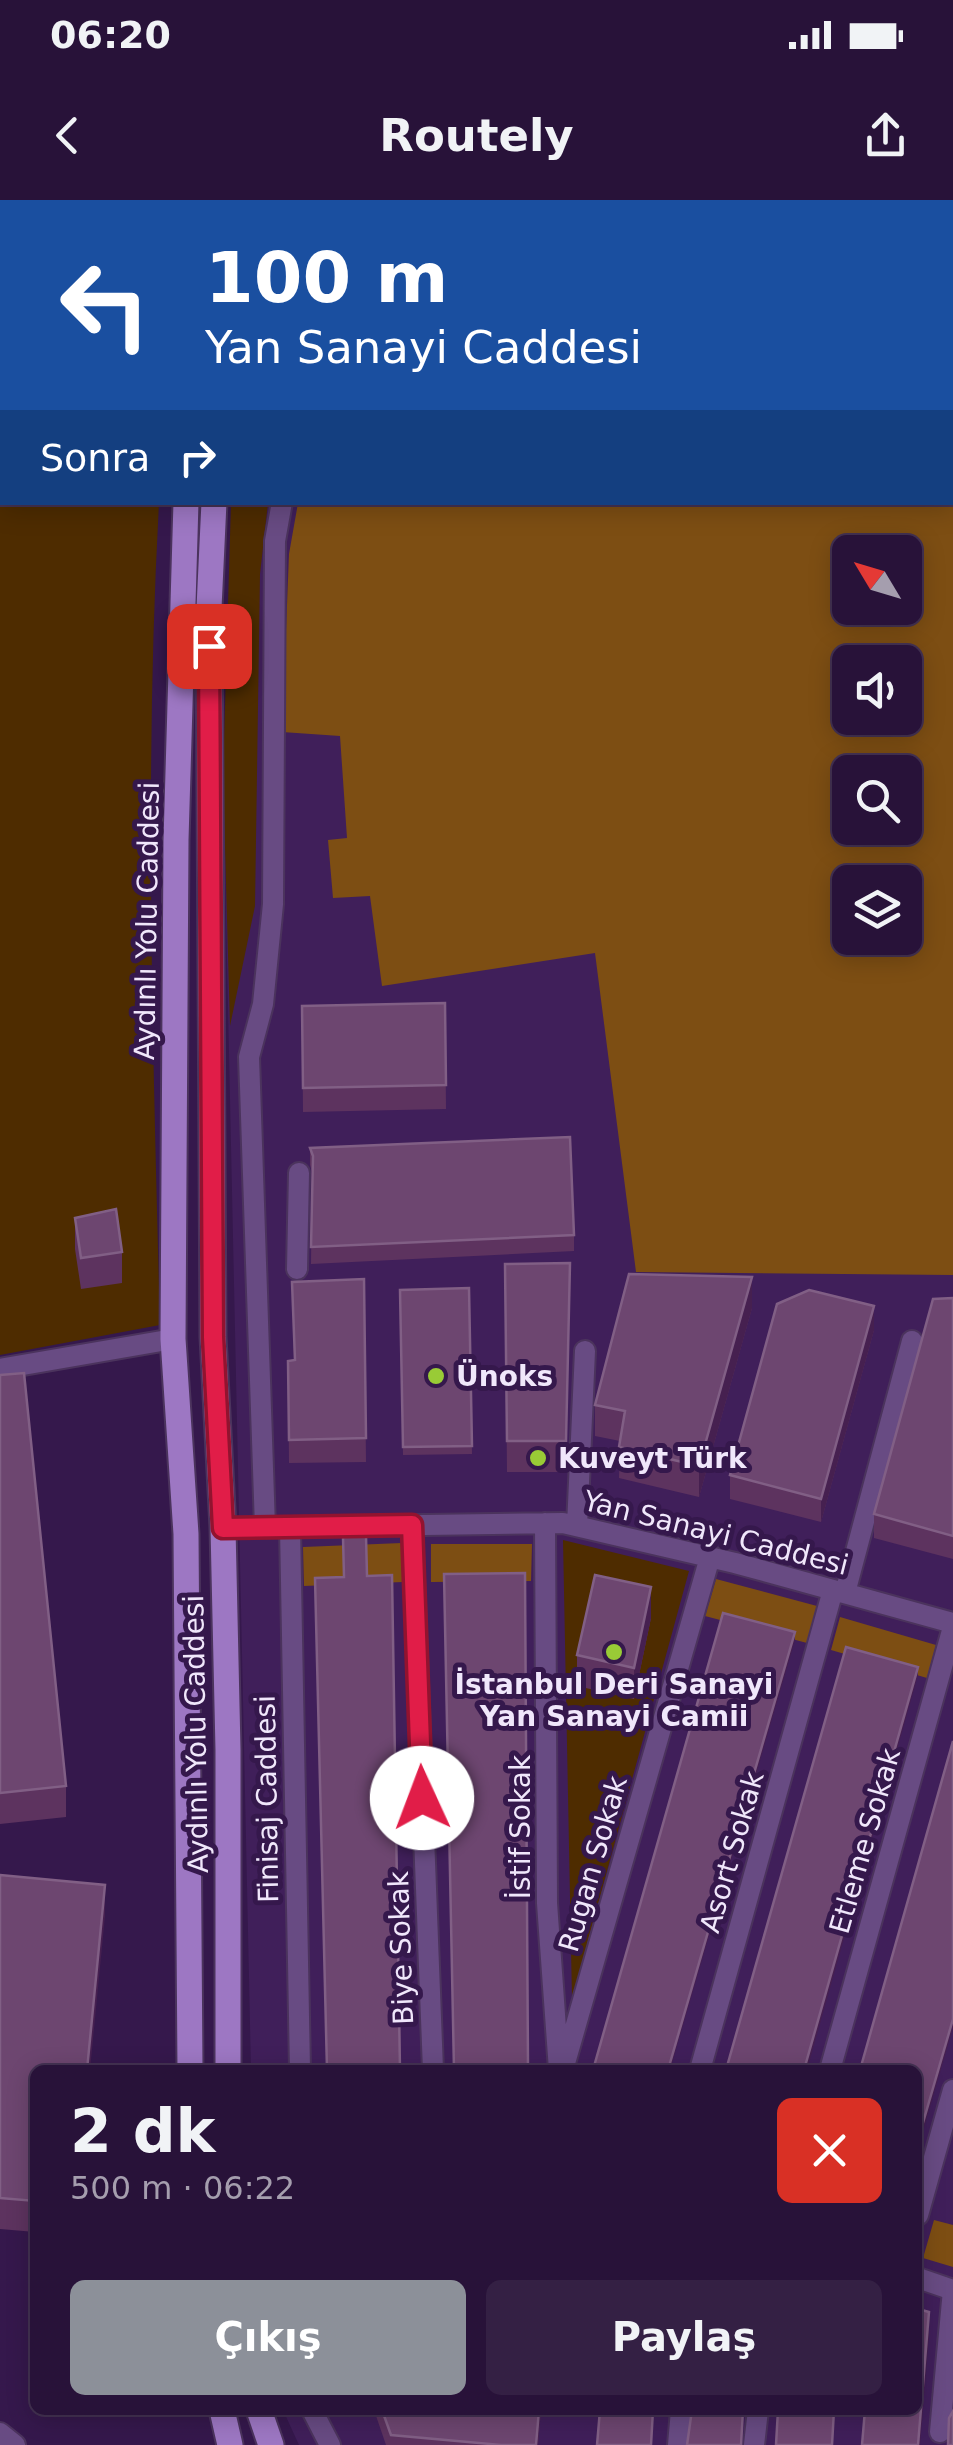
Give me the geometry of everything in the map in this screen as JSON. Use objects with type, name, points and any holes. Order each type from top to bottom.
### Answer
[{"type":"main road","name":"Aydınlı Yolu Caddesi","points":[[186,505],[176,840],[173,1340],[186,1534],[190,2065]]},
{"type":"main road","name":"Aydınlı Yolu Caddesi","points":[[214,505],[208,608],[213,1337],[223,1528],[228,1750],[228,2065]]},
{"type":"main road","points":[[173,1340],[213,1337]]},
{"type":"main road","points":[[223,2415],[230,2445]]},
{"type":"main road","points":[[261,2415],[270,2445]]},
{"type":"street","points":[[266,1528],[249,1057],[263,1004],[273,904],[275,541],[281,505]]},
{"type":"street","points":[[297,1269],[298,1173]]},
{"type":"street","points":[[0,1368],[173,1340]]},
{"type":"street","name":"Asort Sokak","points":[[701,2065],[912,1341]]},
{"type":"street","points":[[576,1526],[585,1350]]},
{"type":"street","name":"Yan Sanayi Caddesi","points":[[223,1528],[546,1523],[576,1526],[710,1557],[953,1625]]},
{"type":"street","name":"İstif Sokak","points":[[546,1523],[547,1903],[561,2065]]},
{"type":"street","name":"Biye Sokak","points":[[412,1525],[433,2065]]},
{"type":"street","name":"Finisaj Caddesi","points":[[290,1527],[300,2065]]},
{"type":"street","name":"Rugan Sokak","points":[[562,2065],[710,1557]]},
{"type":"street","name":"Etleme Sokak","points":[[831,2065],[953,1625]]},
{"type":"street","points":[[922,2201],[953,2090]]},
{"type":"street","points":[[922,2279],[953,2290],[940,2432]]},
{"type":"street","points":[[315,2415],[330,2445]]},
{"type":"street","points":[[678,2445],[681,2415]]},
{"type":"street","points":[[754,2445],[757,2415]]},
{"type":"street","points":[[0,2434],[14,2445]]},
{"type":"shaded area","points":[[0,505],[159,505],[151,811],[160,1325],[0,1355]]},
{"type":"shaded area","points":[[231,505],[268,505],[260,574],[255,906],[230,1026],[223,775]]},
{"type":"shaded area","points":[[236,505],[953,505],[953,2445],[299,2445],[285,2415],[922,2415],[922,2065],[251,2065],[223,775]]},
{"type":"shaded area","points":[[298,505],[953,505],[953,1275],[636,1272],[595,953],[382,986],[370,896],[333,898],[328,840],[347,838],[340,736],[282,732],[289,554]]},
{"type":"shaded area","points":[[563,1540],[689,1571],[572,1999]]},
{"type":"shaded area","points":[[402,1543],[403,1582],[304,1586],[303,1547]]},
{"type":"shaded area","points":[[431,1544],[532,1544],[531,1581],[431,1582]]},
{"type":"shaded area","points":[[716,1579],[817,1606],[807,1643],[705,1616]]},
{"type":"shaded area","points":[[840,1617],[936,1645],[927,1678],[831,1650]]},
{"type":"shaded area","points":[[934,2220],[953,2225],[953,2267],[923,2258]]},
{"type":"building","points":[[445,1003],[446,1085],[303,1088],[302,1006]]},
{"type":"building","points":[[570,1137],[574,1235],[311,1247],[310,1148]]},
{"type":"building","points":[[116,1209],[122,1252],[81,1258],[75,1218]]},
{"type":"building","points":[[570,1263],[566,1441],[507,1441],[505,1264]]},
{"type":"building","points":[[629,1274],[752,1277],[699,1466],[619,1447],[625,1411],[595,1405]]},
{"type":"building","points":[[364,1279],[366,1438],[289,1440],[288,1361],[295,1360],[292,1282]]},
{"type":"building","name":"Ünoks","points":[[469,1288],[472,1446],[403,1447],[400,1290]]},
{"type":"building","points":[[809,1290],[874,1306],[821,1499],[730,1475],[777,1304]]},
{"type":"building","points":[[953,1298],[953,1536],[874,1514],[933,1299]]},
{"type":"building","points":[[24,1373],[66,1786],[0,1793],[0,1375]]},
{"type":"building","points":[[366,1536],[367,1576],[392,1575],[400,2065],[327,2065],[315,1578],[344,1577],[343,1537]]},
{"type":"building","points":[[525,1573],[528,2065],[454,2065],[444,1574]]},
{"type":"building","points":[[595,1575],[651,1587],[634,1668],[577,1655]]},
{"type":"building","points":[[723,1613],[795,1632],[669,2065],[594,2065]]},
{"type":"building","points":[[846,1647],[918,1667],[805,2065],[727,2065]]},
{"type":"building","points":[[953,1741],[953,2019],[922,2126],[922,2065],[861,2065]]},
{"type":"building","points":[[0,1875],[105,1885],[87,2065],[30,2065],[30,2201],[0,2198]]},
{"type":"building","points":[[922,2310],[929,2312],[922,2397]]},
{"type":"building","points":[[953,2411],[953,2445],[948,2445],[949,2418]]},
{"type":"building","points":[[384,2415],[539,2415],[536,2445],[391,2435]]},
{"type":"building","points":[[600,2415],[653,2415],[651,2445],[597,2445]]},
{"type":"building","points":[[691,2415],[743,2415],[741,2445],[687,2445]]},
{"type":"building","points":[[778,2415],[834,2415],[832,2445],[776,2445]]},
{"type":"building","points":[[865,2415],[920,2415],[918,2445],[862,2445]]},
{"type":"place","name":"Ünoks","points":[[436,1376]]},
{"type":"place","name":"Kuveyt Türk","points":[[538,1458]]},
{"type":"place","name":"İstanbul Deri Sanayi Yan Sanayi Camii","points":[[614,1652]]},
{"type":"route","points":[[209,646],[213,1337],[223,1528],[412,1525],[422,1798]]}]
